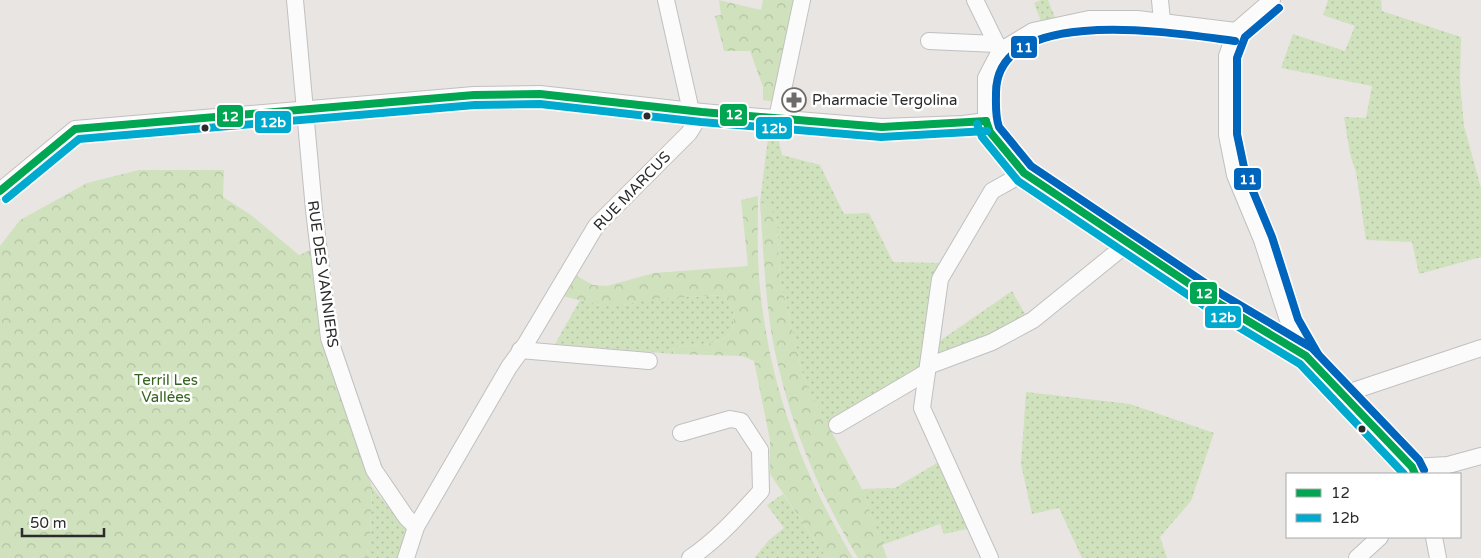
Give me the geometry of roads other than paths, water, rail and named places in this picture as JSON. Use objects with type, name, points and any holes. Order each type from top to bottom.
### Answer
[{"type":"street","name":"RUE DES VANNIERS","points":[[295,0],[329,338],[374,470],[406,517],[416,527]]},
{"type":"street","points":[[666,0],[696,111]]},
{"type":"street","points":[[777,118],[802,0]]},
{"type":"street","points":[[975,0],[998,48],[986,78],[986,121],[990,132],[1024,173],[1218,303],[1306,356],[1344,394],[1413,471],[1444,470],[1481,456]]},
{"type":"street","points":[[1160,0],[1162,21]]},
{"type":"street","points":[[1272,0],[1236,31],[1227,56],[1226,135],[1235,175],[1262,240],[1289,323],[1306,356]]},
{"type":"street","points":[[929,41],[998,48],[1034,31],[1089,19],[1162,21],[1236,31]]},
{"type":"street","points":[[0,191],[75,129],[305,111],[474,95],[540,94],[696,111],[882,127],[963,124],[986,121]]},
{"type":"street","name":"RUE MARCUS","points":[[406,558],[416,527],[520,350],[525,345],[596,226],[689,134],[696,111]]},
{"type":"street","points":[[990,558],[922,408],[940,279],[992,191],[1024,173]]},
{"type":"street","points":[[837,425],[928,369],[992,342],[1033,320],[1128,244]]},
{"type":"street","points":[[1344,394],[1481,348]]},
{"type":"street","points":[[520,350],[649,361]]},
{"type":"street","points":[[680,433],[730,419],[741,421],[760,450],[761,491],[730,525],[704,549],[690,558]]},
{"type":"street","points":[[1357,558],[1379,538]]},
{"type":"street","points":[[1434,538],[1438,558]]},
{"type":"place","name":"Pharmacie Tergolina","points":[[794,100]]},
{"type":"park label","name":"Terril Les Vallées","points":[[166,388]]}]
